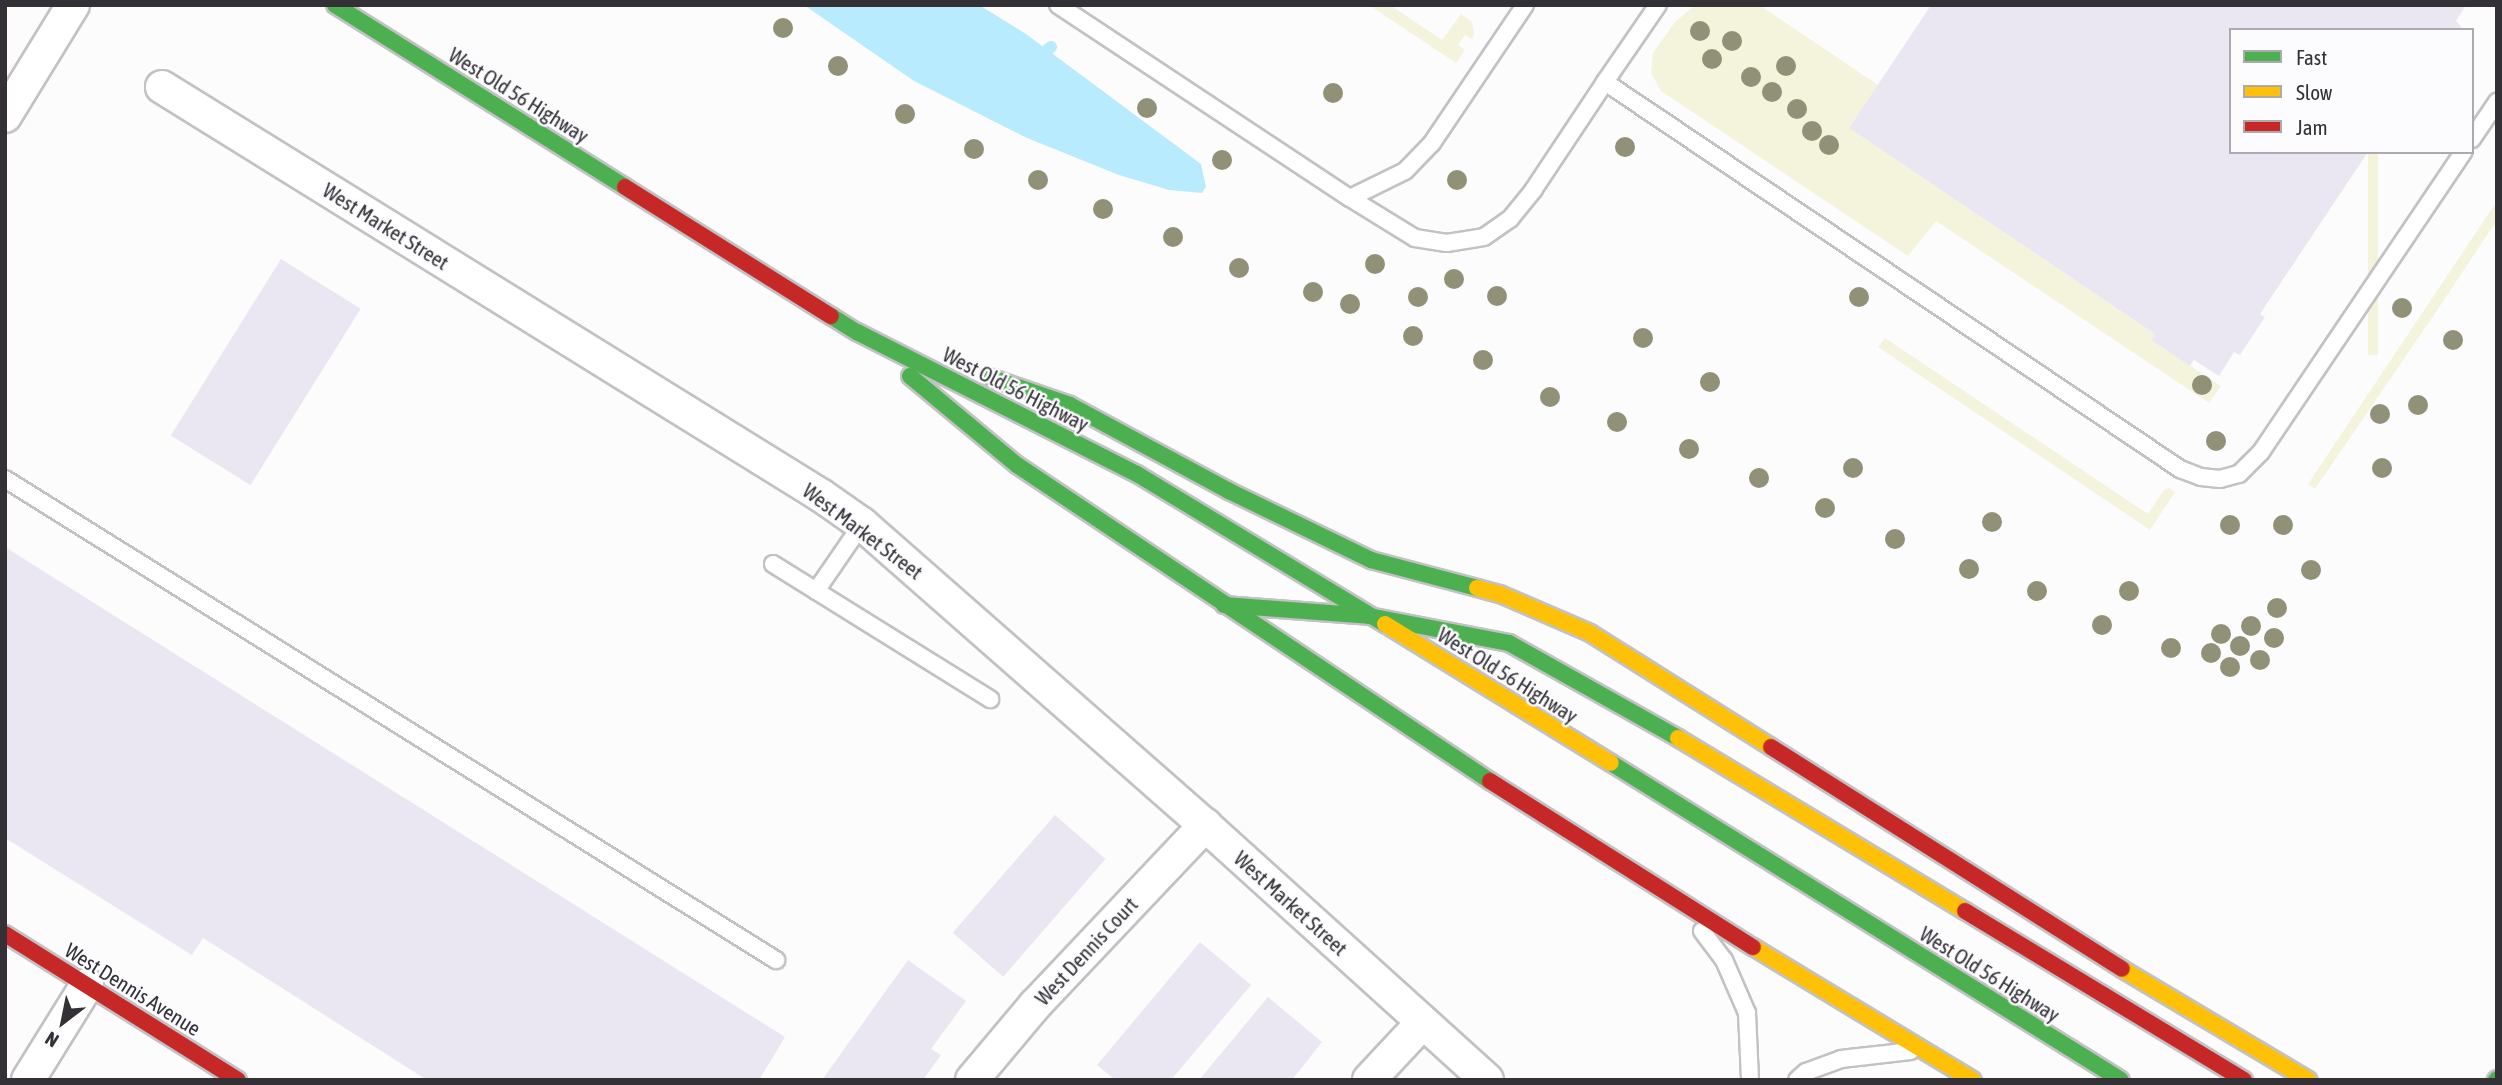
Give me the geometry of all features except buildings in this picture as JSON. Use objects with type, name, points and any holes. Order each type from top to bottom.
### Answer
[{"type":"main road","name":"West Old 56 Highway","points":[[335,5],[857,332],[1137,474],[2121,1080]]},
{"type":"main road","name":"West Old 56 Highway","points":[[857,332],[1017,465],[1222,605],[1681,904],[1973,1080]]},
{"type":"main road","points":[[857,332],[1070,405],[1229,491],[1371,560],[1500,594],[1590,633],[2184,1008],[2308,1080]]},
{"type":"main road","points":[[1222,605],[1369,616],[1508,643],[1658,726],[2244,1080]]},
{"type":"main road","name":"West Dennis Avenue","points":[[5,934],[237,1080]]},
{"type":"street","points":[[5,116],[73,5]]},
{"type":"street","name":"West Market Street","points":[[162,87],[822,496],[862,524],[1205,825],[1487,1080]]},
{"type":"street","name":"West Dennis Court","points":[[971,1080],[1035,1005],[1205,825]]},
{"type":"street","points":[[28,1080],[87,985]]},
{"type":"street","points":[[1368,1080],[1423,1022]]},
{"type":"lane","points":[[1058,5],[1415,238],[1447,243],[1484,237],[1510,219],[1534,189],[1658,5]]},
{"type":"lane","points":[[1350,198],[1405,171],[1432,143],[1525,5]]},
{"type":"lane","points":[[1605,82],[2180,469],[2201,477],[2220,479],[2239,474],[2261,452],[2462,154]]},
{"type":"lane","points":[[2474,136],[2497,102]]},
{"type":"lane","points":[[5,479],[776,960]]},
{"type":"lane","points":[[816,591],[862,524]]},
{"type":"lane","points":[[773,564],[990,699]]},
{"type":"lane","points":[[1681,904],[1724,960],[1747,1013],[1750,1080]]},
{"type":"lane","points":[[1797,1080],[1806,1072],[1840,1059],[1922,1049]]},
{"type":"green space","points":[[1369,5],[1390,5],[1442,40],[1461,14],[1472,22],[1474,34],[1472,39],[1465,35],[1458,45],[1465,50],[1456,63]]},
{"type":"green space","points":[[1695,5],[1759,5],[1878,85],[1849,128],[2155,334],[2151,340],[2221,386],[2209,403],[1936,221],[1908,256],[1661,91],[1651,73],[1653,53],[1675,22]]},
{"type":"green space","points":[[2368,154],[2378,154],[2378,355],[2368,355]]},
{"type":"green space","points":[[2497,201],[2497,220],[2315,489],[2308,484]]},
{"type":"green space","points":[[1885,338],[2148,514],[2164,490],[2169,488],[2175,492],[2150,530],[1878,347]]},
{"type":"water","points":[[804,5],[979,5],[1026,34],[1201,164],[1206,187],[1202,193],[1169,190],[1119,175],[1027,138],[914,81]]},
{"type":"waterway","points":[[1047,50],[1051,47]]},
{"type":"traffic: fast","points":[[335,5],[625,187]]},
{"type":"traffic: fast","points":[[831,316],[857,332],[1137,474],[1385,624]]},
{"type":"traffic: fast","points":[[910,376],[1017,465],[1490,781]]},
{"type":"traffic: fast","points":[[989,377],[1070,405],[1229,491],[1371,560],[1477,588]]},
{"type":"traffic: fast","points":[[1224,605],[1369,616],[1509,643],[1678,738]]},
{"type":"traffic: fast","points":[[1611,763],[2121,1080]]},
{"type":"traffic: slow","points":[[1477,588],[1500,594],[1590,633],[1771,747]]},
{"type":"traffic: slow","points":[[1385,624],[1611,763]]},
{"type":"traffic: slow","points":[[1678,738],[1965,911]]},
{"type":"traffic: slow","points":[[1753,947],[1973,1080]]},
{"type":"traffic: slow","points":[[2122,969],[2308,1080]]},
{"type":"traffic: jam","points":[[625,187],[831,316]]},
{"type":"traffic: jam","points":[[1771,747],[2122,969]]},
{"type":"traffic: jam","points":[[1490,781],[1753,947]]},
{"type":"traffic: jam","points":[[1965,911],[2244,1080]]},
{"type":"traffic: jam","points":[[5,934],[238,1080]]}]
